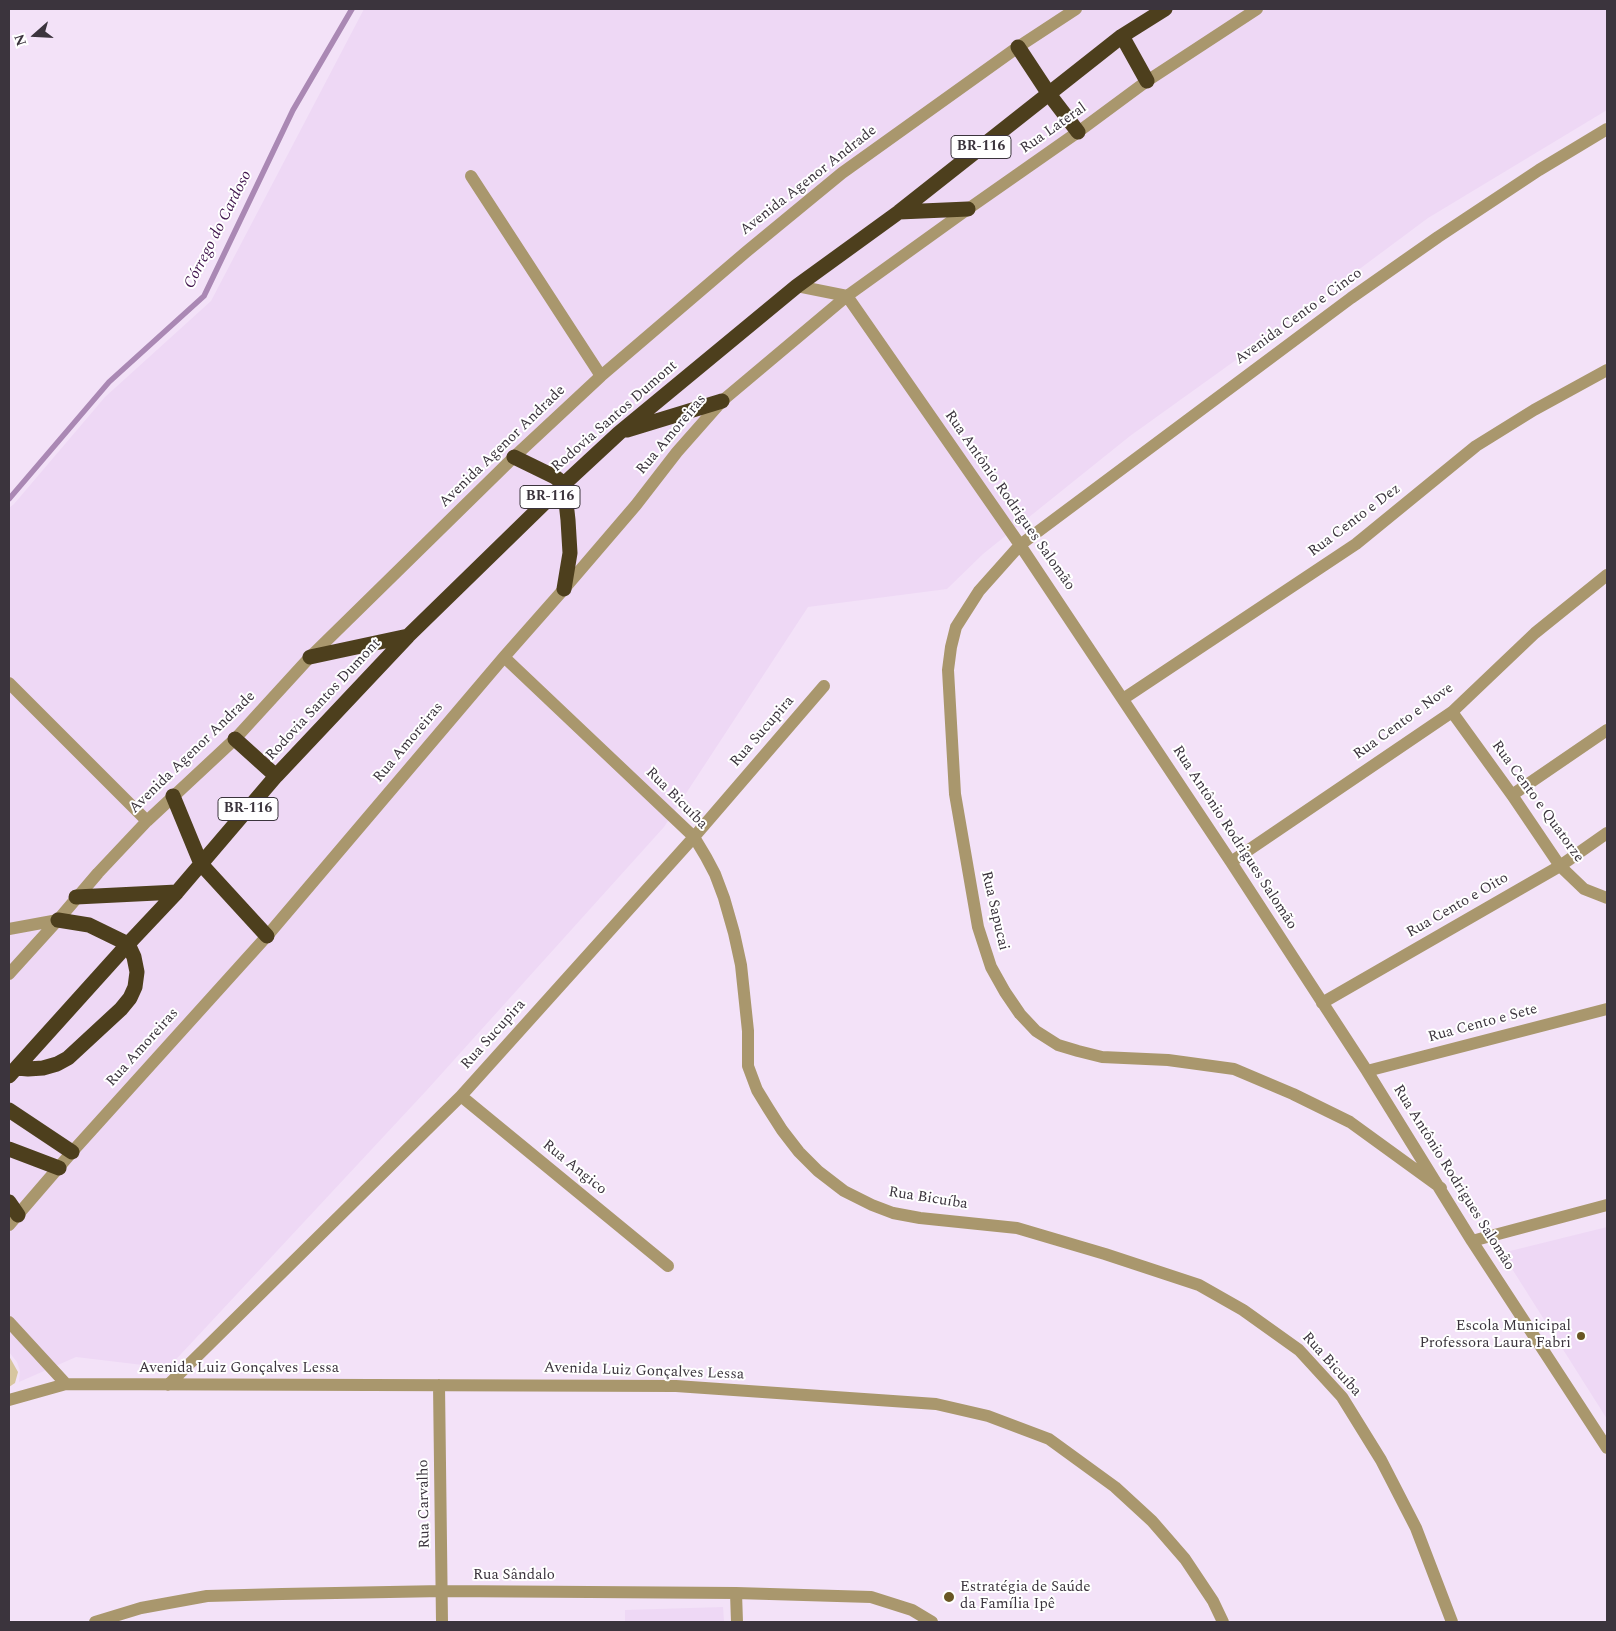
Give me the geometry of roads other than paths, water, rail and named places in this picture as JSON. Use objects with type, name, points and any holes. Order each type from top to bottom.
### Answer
[{"type":"highway","name":"Rodovia Santos Dumont","points":[[13,1072],[177,892],[276,776],[408,636],[619,433],[798,286],[899,212],[1122,36],[1165,9]]},
{"type":"highway","points":[[1122,36],[1147,81]]},
{"type":"highway","points":[[1018,47],[1049,94],[1078,132]]},
{"type":"highway","points":[[899,212],[968,209]]},
{"type":"highway","points":[[619,433],[722,401]]},
{"type":"highway","points":[[514,457],[555,477],[564,484],[570,553],[564,588]]},
{"type":"highway","points":[[310,657],[408,636]]},
{"type":"highway","points":[[235,739],[276,776]]},
{"type":"highway","points":[[173,796],[201,864],[267,936]]},
{"type":"highway","points":[[76,897],[177,892]]},
{"type":"highway","points":[[13,1072],[43,1068],[68,1058],[121,1009],[130,998],[135,987],[137,972],[134,957],[128,944],[89,925],[58,920]]},
{"type":"highway","points":[[9,1110],[72,1152]]},
{"type":"highway","points":[[9,1149],[59,1168]]},
{"type":"highway","points":[[9,1202],[13,1220]]},
{"type":"street","name":"Avenida Agenor Andrade","points":[[9,974],[117,851],[235,739],[310,657],[514,457],[601,376],[842,172],[1018,47],[1076,9]]},
{"type":"street","name":"Rua Lateral","points":[[847,296],[1147,81],[1258,9]]},
{"type":"street","name":"Avenida Cento e Cinco","points":[[1020,545],[1351,298],[1539,170],[1607,129]]},
{"type":"street","points":[[471,176],[601,376]]},
{"type":"street","points":[[798,286],[847,296]]},
{"type":"street","name":"Rua Antônio Rodrigues Salomão","points":[[847,296],[1020,545],[1231,862],[1367,1071],[1472,1241],[1605,1441]]},
{"type":"street","name":"Rua Amoreiras","points":[[13,1220],[267,936],[722,401],[847,296]]},
{"type":"street","name":"Rua Cento e Dez","points":[[1123,699],[1356,544],[1476,446],[1534,410],[1607,370]]},
{"type":"street","name":"Rua Sapucai","points":[[1020,545],[980,590],[956,627],[948,670],[954,794],[978,927],[991,967],[1005,992],[1020,1014],[1036,1031],[1058,1045],[1102,1057],[1168,1060],[1234,1069],[1293,1094],[1350,1122],[1441,1188]]},
{"type":"street","name":"Rua Cento e Nove","points":[[1231,862],[1452,712],[1536,633],[1607,575]]},
{"type":"street","name":"Rua Bicuíba","points":[[504,657],[694,838],[715,874],[734,933],[741,965],[748,1031],[748,1066],[757,1090],[799,1152],[818,1171],[844,1191],[872,1205],[893,1213],[920,1218],[1017,1228],[1199,1285],[1243,1310],[1291,1344],[1299,1350],[1342,1397],[1381,1460],[1416,1528],[1452,1622]]},
{"type":"street","points":[[9,683],[147,821]]},
{"type":"street","name":"Rua Sucupira","points":[[168,1385],[461,1096],[694,838],[824,686]]},
{"type":"street","name":"Rua Cento e Quatorze","points":[[1452,712],[1560,866],[1584,889],[1607,898]]},
{"type":"street","points":[[1512,795],[1607,730]]},
{"type":"street","name":"Rua Cento e Oito","points":[[1322,1003],[1560,866],[1607,834]]},
{"type":"street","points":[[9,928],[58,920]]},
{"type":"street","name":"Rua Cento e Sete","points":[[1367,1071],[1607,1009]]},
{"type":"street","name":"Rua Angico","points":[[461,1096],[668,1266]]},
{"type":"street","points":[[1472,1241],[1607,1205]]},
{"type":"street","points":[[9,1322],[66,1384]]},
{"type":"street","name":"Avenida Luiz Gonçalves Lessa","points":[[9,1400],[66,1384],[676,1386],[936,1404],[988,1416],[1049,1439],[1115,1486],[1152,1521],[1185,1558],[1213,1601],[1223,1622]]},
{"type":"street","name":"Rua Carvalho","points":[[439,1385],[442,1622]]},
{"type":"street","name":"Rua Sândalo","points":[[95,1622],[141,1608],[207,1596],[443,1591],[736,1593],[870,1597],[912,1610],[932,1622]]},
{"type":"street","points":[[736,1593],[737,1622]]},
{"type":"waterway","name":"Córrego do Cardoso","points":[[9,499],[109,382],[204,296],[293,110],[352,9]]},
{"type":"place","name":"Escola Municipal Professora Laura Fabri","points":[[1581,1336]]},
{"type":"place","name":"Estratégia de Saúde da Família Ipê","points":[[949,1597]]}]
